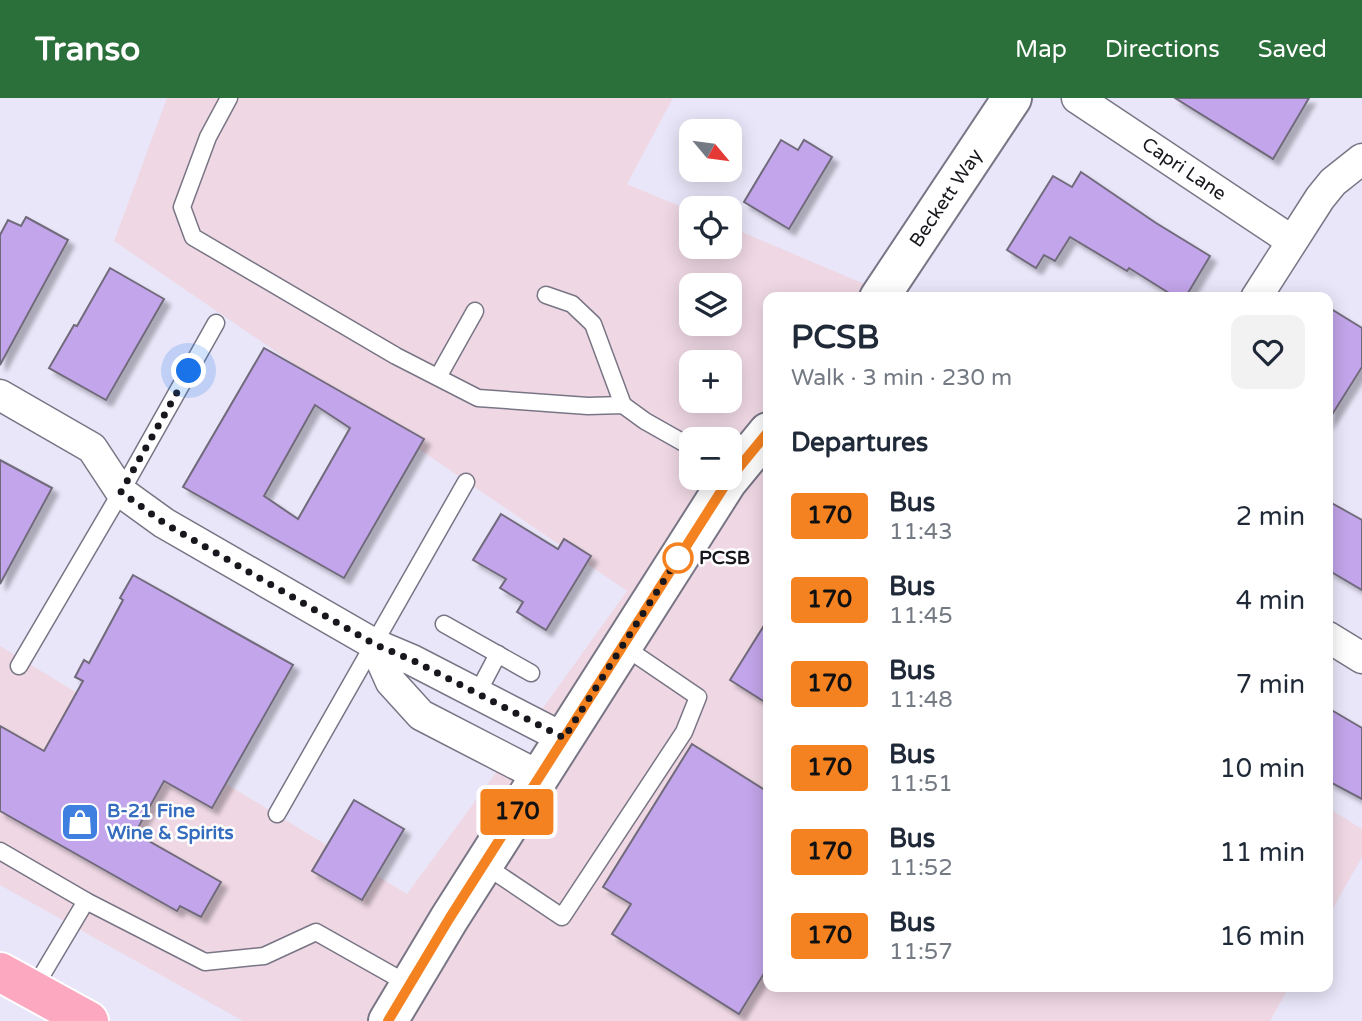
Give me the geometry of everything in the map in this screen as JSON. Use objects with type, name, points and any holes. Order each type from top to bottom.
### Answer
[{"type":"highway","points":[[16,981],[89,1021]]},
{"type":"street","name":"Beckett Way","points":[[883,292],[1012,98]]},
{"type":"street","name":"Capri Lane","points":[[1077,98],[1292,241]]},
{"type":"street","points":[[1260,292],[1333,182],[1362,159]]},
{"type":"street","points":[[0,395],[92,448],[121,492],[164,523],[374,644],[412,660],[564,738]]},
{"type":"street","points":[[742,460],[763,437]]},
{"type":"street","points":[[388,1021],[483,864],[720,490]]},
{"type":"street","points":[[1333,640],[1362,658]]},
{"type":"street","points":[[374,644],[391,682],[421,715],[539,776]]},
{"type":"lane","points":[[229,98],[208,137],[182,207],[193,237],[396,356],[478,398],[588,406],[624,405]]},
{"type":"lane","points":[[546,295],[572,304],[593,324],[624,405],[645,421],[679,440]]},
{"type":"lane","points":[[438,377],[475,311]]},
{"type":"lane","points":[[19,666],[216,323]]},
{"type":"lane","points":[[277,814],[466,482]]},
{"type":"lane","points":[[444,624],[531,673]]},
{"type":"lane","points":[[483,864],[562,917],[684,732],[698,697],[622,646]]},
{"type":"lane","points":[[477,694],[498,654]]},
{"type":"lane","points":[[0,851],[86,901],[205,962],[264,956],[316,932],[410,985]]},
{"type":"lane","points":[[16,981],[86,901]]},
{"type":"shaded area","points":[[167,98],[673,98],[627,184],[679,206],[679,259],[742,259],[742,232],[869,286],[865,292],[763,292],[763,415],[742,440],[742,427],[679,427],[679,490],[704,490],[557,721],[540,712],[627,591],[114,241]]},
{"type":"shaded area","points":[[763,461],[763,992],[1286,992],[1270,1021],[405,1021],[739,490],[742,490],[742,486]]},
{"type":"shaded area","points":[[0,646],[407,894],[498,770],[519,781],[371,1021],[243,1021],[0,885]]},
{"type":"shaded area","points":[[1333,811],[1362,829],[1362,857],[1333,908]]},
{"type":"building","points":[[1175,98],[1309,98],[1273,159]]},
{"type":"building","points":[[781,140],[798,150],[804,140],[832,157],[789,229],[744,202]]},
{"type":"building","points":[[1081,172],[1210,256],[1189,292],[1167,292],[1070,237],[1055,261],[1044,255],[1036,268],[1007,250],[1053,176],[1072,187]]},
{"type":"building","points":[[26,217],[68,240],[0,365],[0,235],[8,220],[21,226]]},
{"type":"building","points":[[110,268],[164,299],[106,400],[49,368]]},
{"type":"building","points":[[1333,310],[1362,328],[1362,367],[1333,413]]},
{"type":"building","points":[[264,348],[424,439],[344,578],[183,487]],"holes":[[[315,405],[350,428],[298,519],[264,496]]]},
{"type":"building","points":[[0,460],[52,488],[0,584]]},
{"type":"building","points":[[1333,504],[1362,520],[1362,590],[1333,573]]},
{"type":"building","points":[[501,514],[558,549],[564,539],[591,556],[546,630],[517,612],[523,602],[500,588],[506,579],[473,560]]},
{"type":"building","points":[[133,575],[293,665],[212,808],[164,781],[135,833],[221,882],[201,917],[180,906],[177,911],[0,811],[0,726],[44,751],[83,681],[75,677],[84,660],[89,663],[123,600],[120,598]]},
{"type":"building","points":[[763,627],[763,701],[730,680]]},
{"type":"building","points":[[1333,711],[1362,728],[1362,799],[1333,784]]},
{"type":"building","points":[[692,744],[763,789],[763,975],[739,1014],[612,934],[631,904],[603,887]]},
{"type":"building","points":[[354,800],[404,829],[362,900],[312,871]]},
{"type":"bus line","name":"170","points":[[388,1021],[449,919],[727,482],[763,438]]},
{"type":"place","name":"PCSB","points":[[678,558]]},
{"type":"place","name":"B-21 Fine Wine & Spirits","points":[[80,822]]},
{"type":"route","points":[[189,371],[121,492],[164,523],[374,644],[412,660],[564,738],[682,552],[678,558]]}]
